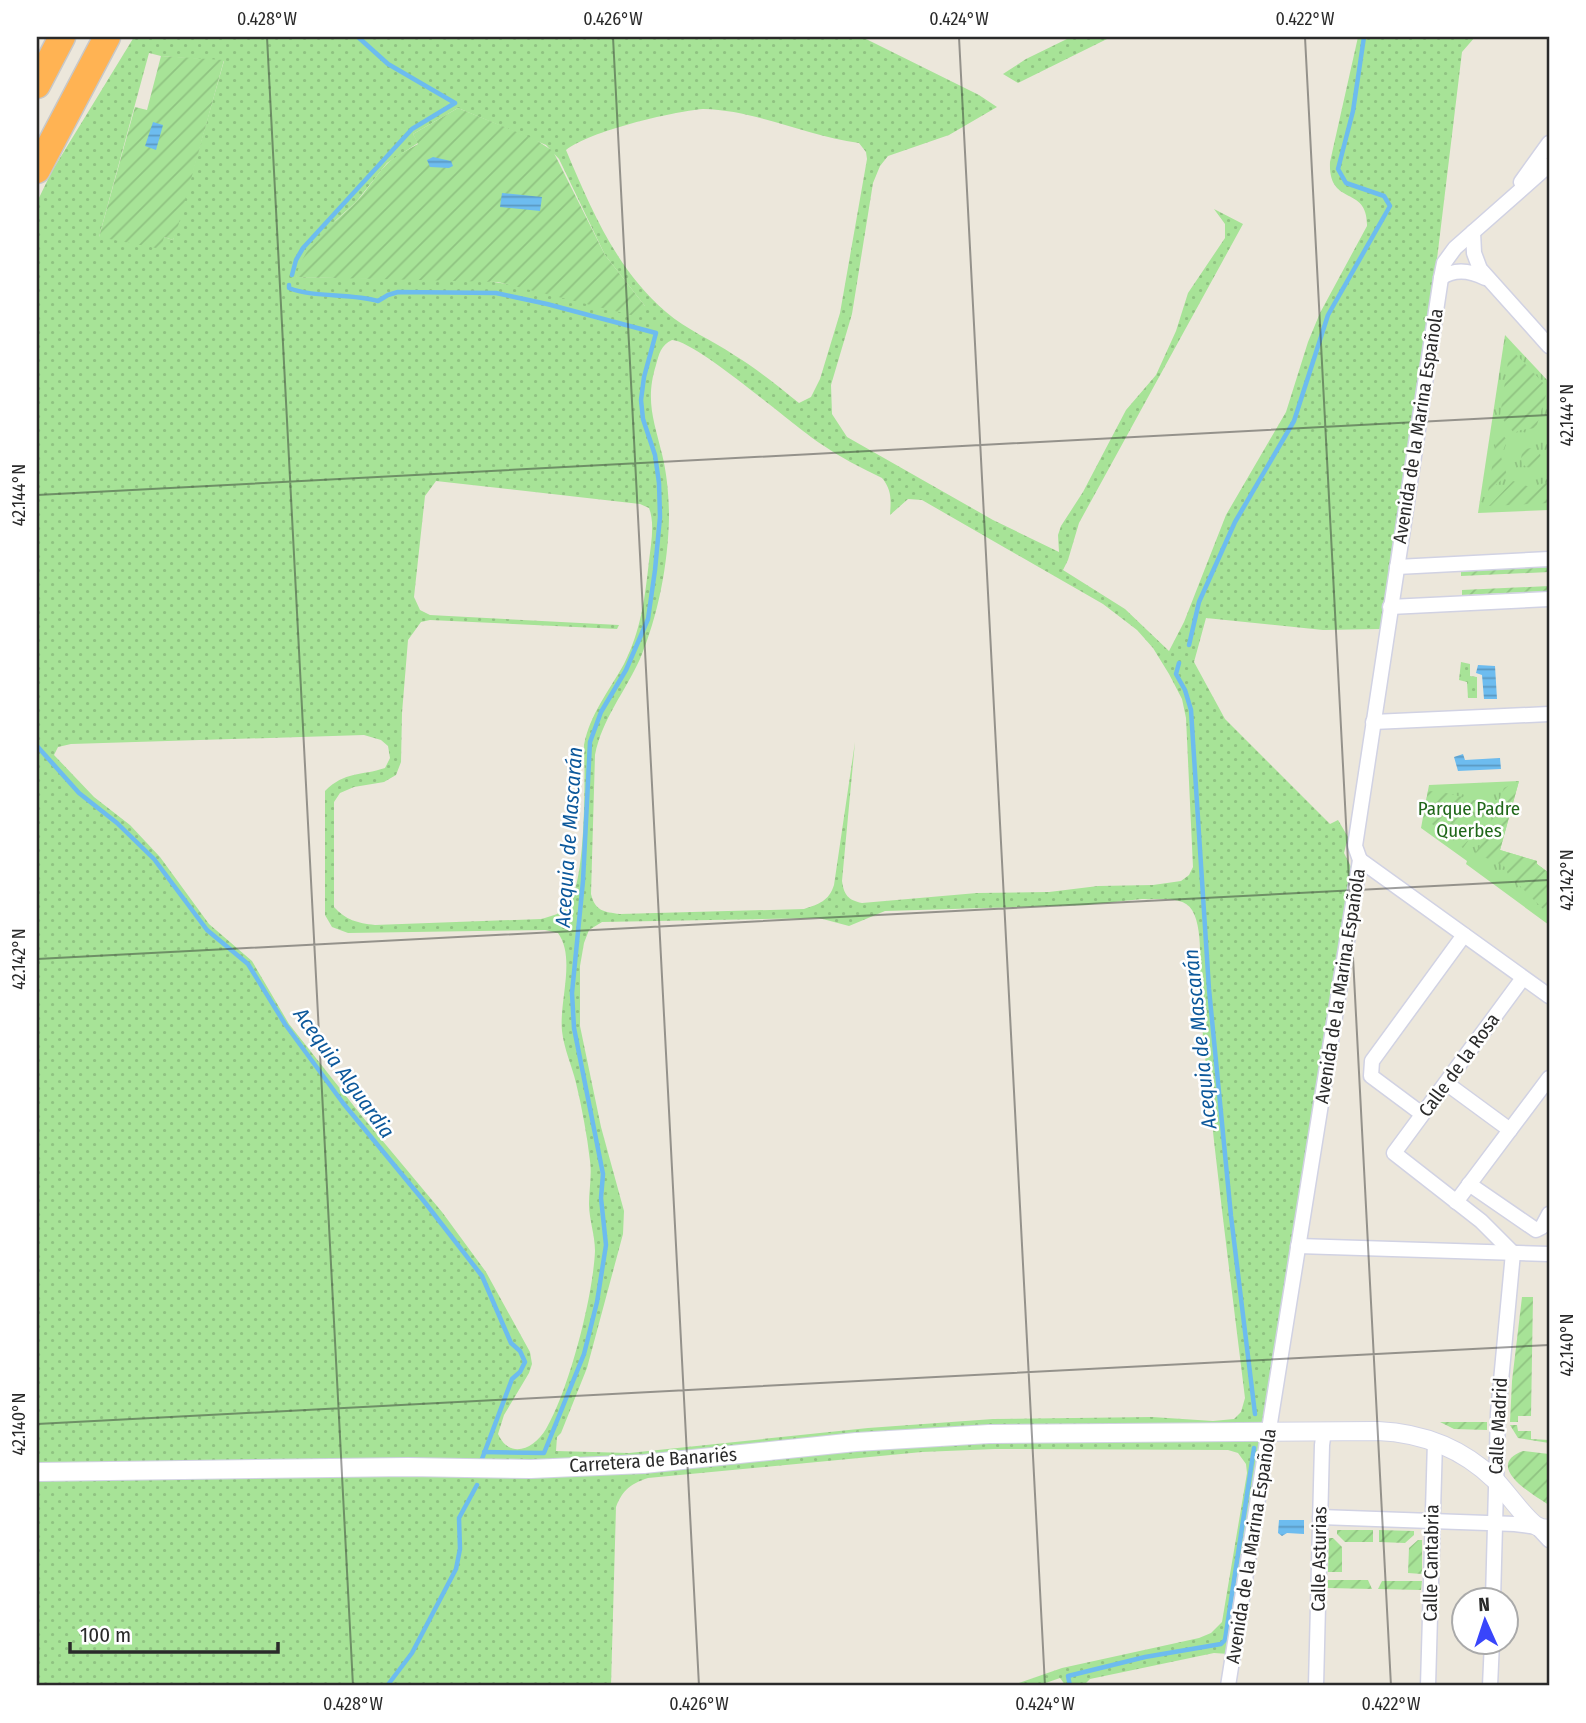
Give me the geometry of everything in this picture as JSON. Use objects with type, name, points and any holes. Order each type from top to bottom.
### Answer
[{"type":"highway","points":[[37,85],[62,37]]},
{"type":"highway","points":[[37,170],[107,37]]},
{"type":"street","points":[[1502,205],[1549,143]]},
{"type":"street","points":[[1549,165],[1473,232],[1476,262],[1486,279],[1549,346]]},
{"type":"street","name":"Avenida de la Marina Española","points":[[1228,1686],[1360,860],[1355,846],[1441,278],[1444,263],[1455,248],[1473,232]]},
{"type":"street","points":[[1441,278],[1447,273],[1466,271],[1486,279]]},
{"type":"street","points":[[1397,566],[1549,559]]},
{"type":"street","points":[[1390,607],[1549,599]]},
{"type":"street","points":[[1373,722],[1549,714]]},
{"type":"street","points":[[1360,860],[1549,996]]},
{"type":"street","points":[[1422,1114],[1371,1076],[1372,1061],[1464,935]]},
{"type":"street","name":"Calle de la Rosa","points":[[1456,1202],[1394,1153],[1523,978]]},
{"type":"street","points":[[1513,1253],[1492,1231],[1456,1202],[1549,1078]]},
{"type":"street","points":[[1446,1083],[1510,1130]]},
{"type":"street","points":[[1469,1184],[1536,1230],[1542,1227],[1549,1214]]},
{"type":"street","points":[[1298,1246],[1549,1254]]},
{"type":"street","name":"Calle Madrid","points":[[1493,1586],[1501,1366],[1513,1253]]},
{"type":"street","name":"Calle Asturias","points":[[1316,1686],[1324,1431]]},
{"type":"street","name":"Carretera de Banariés","points":[[37,1472],[408,1467],[531,1469],[644,1464],[833,1444],[976,1434],[1397,1432],[1435,1441],[1467,1457],[1495,1480],[1545,1532]]},
{"type":"street","name":"Calle Cantabria","points":[[1428,1686],[1435,1441]]},
{"type":"street","points":[[1320,1517],[1495,1523],[1545,1532]]},
{"type":"street","points":[[1490,1686],[1491,1656]]},
{"type":"green space","points":[[134,37],[862,37],[979,95],[997,107],[949,135],[888,156],[880,166],[873,183],[852,314],[831,385],[832,414],[847,437],[993,520],[1059,552],[1058,535],[1061,526],[1083,492],[1126,410],[1156,375],[1176,331],[1188,293],[1225,238],[1225,224],[1214,209],[1243,224],[1079,523],[1063,570],[1125,609],[1169,651],[1184,622],[1226,515],[1286,412],[1320,313],[1367,226],[1366,213],[1361,205],[1335,186],[1330,162],[1358,37],[1475,37],[1462,52],[1437,259],[1381,629],[1323,630],[1206,618],[1194,662],[1225,719],[1330,824],[1338,820],[1348,837],[1344,853],[1352,869],[1229,1654],[1214,1653],[1090,1679],[1083,1686],[1066,1686],[1060,1678],[1037,1686],[1010,1686],[1062,1668],[1199,1638],[1211,1633],[1222,1622],[1247,1473],[1246,1464],[1238,1453],[1228,1450],[995,1449],[922,1452],[648,1478],[632,1485],[625,1491],[616,1507],[611,1686],[37,1686],[37,202],[52,171]],"holes":[[[149,53],[224,61],[173,240],[164,237],[99,237]],[[458,108],[546,145],[559,159],[605,255],[645,306],[481,280],[296,277],[336,220],[356,202],[387,163],[418,143],[413,134]],[[703,109],[723,110],[859,143],[866,152],[867,159],[840,313],[820,379],[811,397],[799,403],[751,366],[674,318],[648,295],[619,257],[585,194],[566,150],[611,129]],[[672,340],[702,354],[821,444],[882,478],[891,500],[890,515],[908,499],[922,500],[1103,604],[1137,630],[1153,648],[1182,699],[1186,718],[1193,867],[1189,875],[1181,881],[1153,885],[1098,886],[1049,892],[977,893],[862,903],[853,900],[846,893],[842,881],[855,742],[834,885],[823,901],[804,909],[620,914],[598,907],[591,894],[595,755],[603,729],[646,643],[657,608],[667,554],[667,486],[651,400],[656,365],[665,344]],[[436,481],[640,504],[649,508],[652,534],[641,614],[630,652],[595,713],[587,734],[584,745],[583,828],[579,873],[569,904],[556,914],[541,919],[375,925],[352,920],[334,907],[334,802],[340,793],[354,787],[384,782],[396,775],[401,762],[408,640],[421,622],[430,620],[617,629],[619,625],[430,615],[420,610],[414,597],[425,496]],[[364,735],[381,740],[388,746],[390,758],[385,768],[346,777],[325,791],[325,915],[332,927],[348,933],[545,930],[558,933],[566,955],[562,1031],[587,1141],[591,1172],[589,1210],[595,1251],[590,1293],[571,1368],[555,1412],[535,1442],[522,1449],[515,1449],[503,1442],[498,1434],[504,1415],[532,1364],[530,1352],[486,1272],[442,1212],[289,1024],[252,961],[209,924],[160,857],[130,825],[94,797],[54,755],[58,747],[71,744]],[[1142,899],[1176,900],[1188,905],[1192,910],[1198,930],[1200,1005],[1245,1398],[1241,1412],[1234,1419],[1213,1421],[1152,1417],[993,1419],[868,1428],[629,1453],[556,1451],[557,1437],[587,1368],[623,1234],[624,1211],[601,1127],[580,1026],[580,966],[589,930],[602,922],[819,918],[849,926],[885,911],[1085,905]]]},
{"type":"green space","points":[[1071,37],[1111,37],[1018,83],[1003,74],[1026,59]]},
{"type":"green space","points":[[161,56],[224,60],[177,230],[173,240],[164,237],[161,249],[99,237],[135,107],[147,110]]},
{"type":"green space","points":[[458,108],[536,140],[553,151],[605,255],[645,306],[639,317],[498,282],[296,277],[305,254],[320,236],[356,202],[389,162],[418,144],[413,134]]},
{"type":"green space","points":[[1505,335],[1549,382],[1549,510],[1478,513]]},
{"type":"green space","points":[[1510,348],[1548,388],[1536,428],[1514,433],[1500,416]]},
{"type":"green space","points":[[1498,429],[1507,440],[1501,457],[1507,475],[1488,492]]},
{"type":"green space","points":[[1531,448],[1538,451],[1541,458],[1538,465],[1531,468],[1524,465],[1521,458],[1524,451]]},
{"type":"green space","points":[[1513,481],[1530,487],[1548,482],[1549,503],[1489,506]]},
{"type":"green space","points":[[1549,567],[1549,572],[1461,576],[1461,571]]},
{"type":"green space","points":[[1549,586],[1549,591],[1462,595],[1462,590]]},
{"type":"green space","points":[[1461,662],[1470,664],[1470,676],[1477,677],[1477,698],[1468,698],[1467,682],[1459,680]]},
{"type":"green space","name":"Parque Padre Querbes","points":[[1519,781],[1500,850],[1537,861],[1537,864],[1549,873],[1549,925],[1421,828],[1429,785]]},
{"type":"green space","points":[[1519,781],[1500,850],[1537,861],[1537,864],[1549,873],[1549,915],[1508,874],[1504,866],[1475,853],[1489,833],[1492,816],[1504,788]]},
{"type":"green space","points":[[1428,791],[1482,802],[1480,808],[1475,806],[1468,822],[1458,818],[1455,821],[1468,841],[1463,848],[1423,817]]},
{"type":"green space","points":[[1522,1297],[1533,1297],[1531,1416],[1518,1416],[1518,1422],[1510,1422],[1512,1381]]},
{"type":"green space","points":[[1440,1422],[1487,1422],[1487,1430],[1454,1429]]},
{"type":"green space","points":[[1510,1425],[1517,1425],[1518,1431],[1531,1431],[1531,1439],[1549,1440],[1549,1443],[1518,1438]]},
{"type":"green space","points":[[1523,1451],[1549,1454],[1549,1505],[1523,1487],[1509,1472],[1508,1464],[1512,1457]]},
{"type":"green space","points":[[1337,1530],[1373,1530],[1373,1542],[1345,1542],[1337,1534]]},
{"type":"green space","points":[[1379,1530],[1414,1531],[1414,1535],[1405,1543],[1379,1542]]},
{"type":"green space","points":[[1329,1538],[1333,1538],[1342,1547],[1342,1572],[1328,1572]]},
{"type":"green space","points":[[1422,1540],[1422,1574],[1408,1573],[1409,1548]]},
{"type":"green space","points":[[1328,1580],[1368,1580],[1372,1589],[1328,1588]]},
{"type":"green space","points":[[1382,1581],[1422,1581],[1421,1590],[1378,1589]]},
{"type":"water","points":[[153,122],[163,125],[156,150],[145,146]]},
{"type":"water","points":[[433,157],[451,161],[453,166],[430,167],[427,160]]},
{"type":"water","points":[[502,193],[542,197],[540,211],[500,207]]},
{"type":"water","points":[[1478,665],[1495,666],[1497,699],[1484,699],[1482,675],[1476,673]]},
{"type":"water","points":[[1463,754],[1465,760],[1500,758],[1501,769],[1458,771],[1454,757]]},
{"type":"water","points":[[1279,1520],[1304,1520],[1304,1534],[1287,1533],[1282,1536],[1278,1533]]},
{"type":"waterway","name":"Acequia de Mascarán","points":[[292,275],[303,248],[412,129],[455,103],[388,64],[358,37]]},
{"type":"waterway","name":"Acequia de Mascarán","points":[[1189,645],[1199,602],[1235,522],[1294,421],[1328,315],[1390,206],[1384,196],[1346,183],[1338,169],[1353,111],[1364,37]]},
{"type":"waterway","name":"Acequia de Mascarán","points":[[289,285],[289,288],[310,293],[378,301],[398,292],[496,293],[656,333],[641,400],[659,483],[660,517],[655,570],[648,619],[626,670],[601,712],[590,742],[583,881],[572,993],[574,1028],[603,1174],[601,1198],[606,1245],[597,1302],[584,1354],[544,1453],[484,1452]]},
{"type":"waterway","name":"Acequia de Mascarán","points":[[1179,663],[1176,674],[1185,690],[1191,710],[1209,989],[1231,1216],[1255,1414]]},
{"type":"waterway","name":"Acequia Alguardia","points":[[37,746],[79,793],[117,823],[154,859],[207,930],[248,964],[285,1024],[343,1103],[482,1276],[511,1343],[520,1351],[525,1362],[520,1372],[512,1379],[482,1459]]},
{"type":"waterway","name":"Acequia de Mascarán","points":[[1070,1686],[1068,1676],[1145,1657],[1221,1644],[1225,1640],[1254,1448]]},
{"type":"waterway","name":"Acequia Alguardia","points":[[387,1686],[412,1653],[456,1569],[460,1549],[459,1518],[477,1485]]}]
